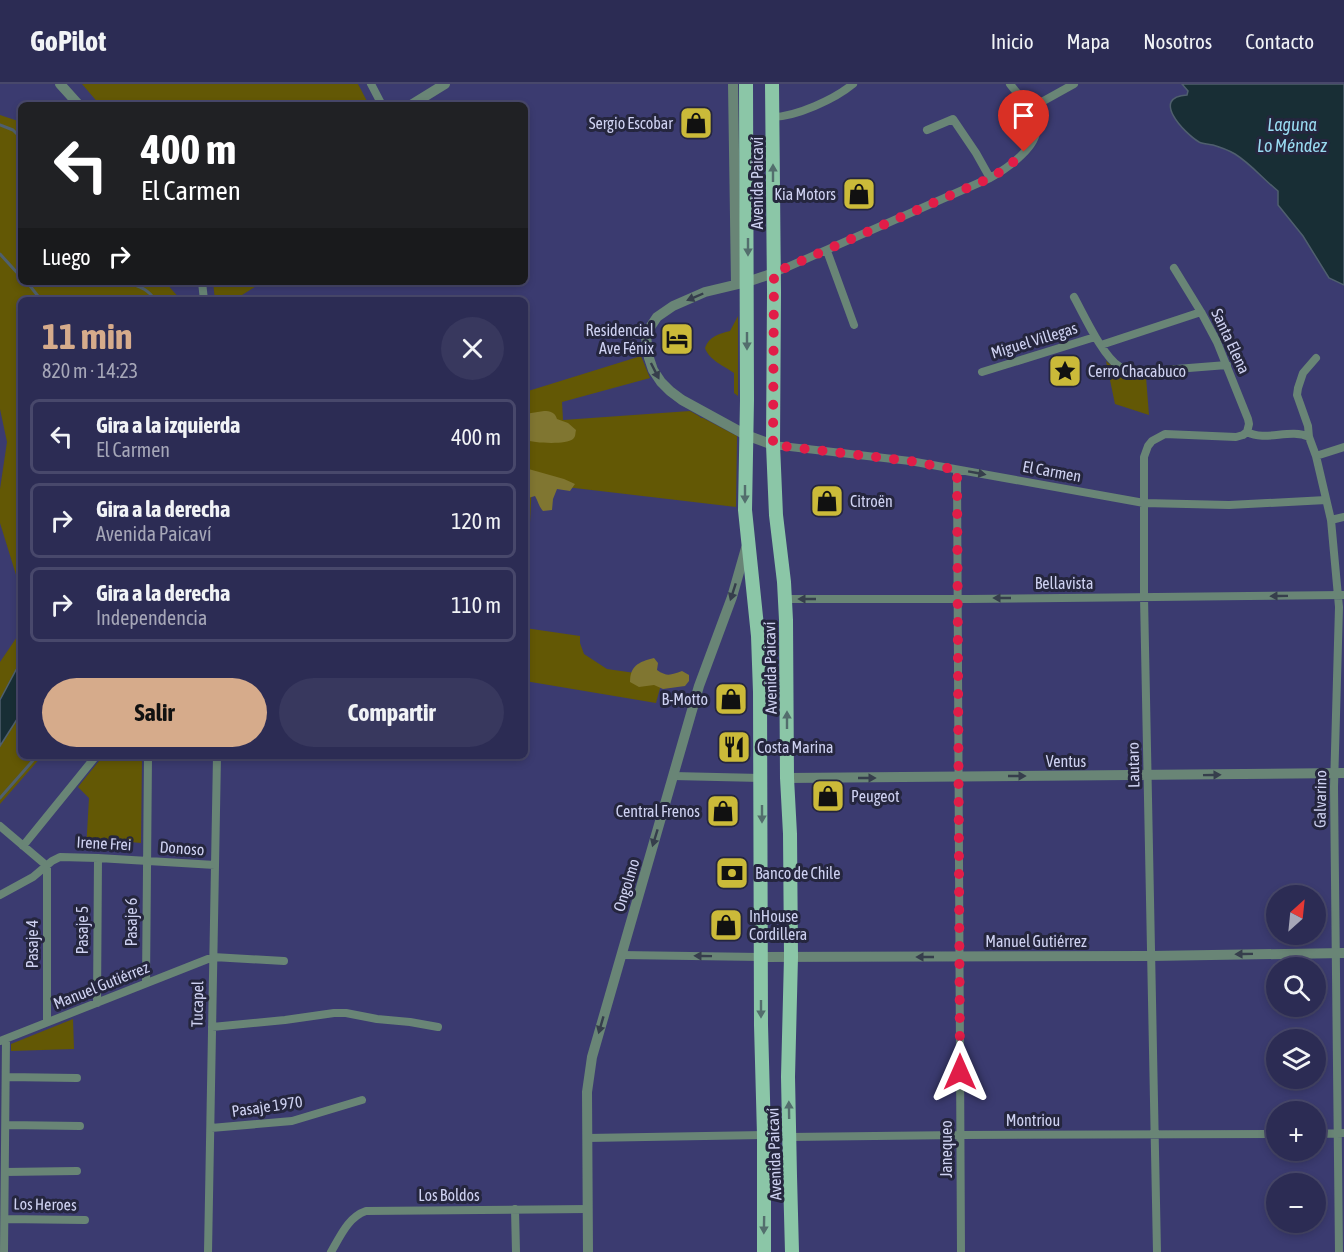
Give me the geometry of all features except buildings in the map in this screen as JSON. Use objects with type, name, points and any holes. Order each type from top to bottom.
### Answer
[{"type":"main road","name":"Avenida Paicaví","points":[[746,84],[742,283],[746,435],[745,503],[759,654],[762,778],[761,1025],[764,1252]]},
{"type":"main road","name":"Avenida Paicaví","points":[[772,84],[773,445],[776,515],[785,599],[790,840],[791,957],[788,1077],[792,1252]]},
{"type":"street","points":[[60,84],[76,102]]},
{"type":"street","points":[[371,84],[380,102]]},
{"type":"street","points":[[416,102],[445,84]]},
{"type":"street","name":"Avenida Paicaví","points":[[733,84],[742,283]]},
{"type":"street","points":[[772,117],[800,113],[843,92],[853,84]]},
{"type":"street","points":[[773,445],[746,435],[682,400],[665,386],[651,364],[647,332],[657,317],[669,308],[705,292],[774,273],[827,251],[990,178],[1016,161],[1035,138],[1037,126],[1029,109],[1010,84]]},
{"type":"street","points":[[1029,109],[1074,84]]},
{"type":"street","points":[[927,130],[953,118],[990,178]]},
{"type":"street","points":[[827,251],[854,326]]},
{"type":"street","name":"Santa Elena","points":[[1174,268],[1201,312],[1227,365],[1248,418],[1247,432]]},
{"type":"street","points":[[1074,297],[1095,337],[1118,366],[1127,371],[1227,365]]},
{"type":"street","name":"Miguel Villegas","points":[[1101,345],[1201,312]]},
{"type":"street","name":"Miguel Villegas","points":[[982,372],[1095,337]]},
{"type":"street","name":"Galvarino","points":[[1316,358],[1303,373],[1298,395],[1316,456],[1331,520],[1341,595],[1339,607],[1341,1133],[1339,1252]]},
{"type":"street","name":"Lautaro","points":[[1157,1252],[1144,597],[1144,457],[1148,446],[1156,438],[1170,434],[1236,437],[1247,432],[1258,436],[1302,435],[1309,437]]},
{"type":"street","name":"El Carmen","points":[[773,445],[910,461],[1144,503],[1253,504],[1326,500]]},
{"type":"street","points":[[1316,456],[1344,447]]},
{"type":"street","name":"Janequeo","points":[[957,470],[961,1252]]},
{"type":"street","points":[[1331,520],[1344,517]]},
{"type":"street","name":"Ongolmo","points":[[588,1252],[587,1092],[589,1071],[703,674],[741,569],[748,536]]},
{"type":"street","name":"Bellavista","points":[[785,599],[1341,595]]},
{"type":"street","points":[[23,846],[94,759]]},
{"type":"street","name":"Pasaje 6","points":[[146,983],[148,759]]},
{"type":"street","name":"Tucapel","points":[[208,1252],[217,759]]},
{"type":"street","name":"Ventus","points":[[787,778],[1340,773]]},
{"type":"street","points":[[673,776],[762,778]]},
{"type":"street","points":[[0,826],[46,866]]},
{"type":"street","name":"Irene Frei","points":[[0,895],[33,877],[60,857],[147,860]]},
{"type":"street","name":"Pasaje 5","points":[[97,1003],[98,858]]},
{"type":"street","name":"Donoso","points":[[147,860],[215,865]]},
{"type":"street","name":"Pasaje 4","points":[[46,866],[47,1022]]},
{"type":"street","name":"Manuel Gutiérrez","points":[[621,954],[791,957],[1340,953]]},
{"type":"street","points":[[213,957],[284,961]]},
{"type":"street","name":"Manuel Gutiérrez","points":[[3,1040],[213,957]]},
{"type":"street","points":[[212,1027],[334,1013],[438,1027]]},
{"type":"street","points":[[3,1040],[6,1077],[4,1252]]},
{"type":"street","points":[[6,1077],[76,1078]]},
{"type":"street","name":"Pasaje 1970","points":[[211,1128],[292,1121],[362,1100]]},
{"type":"street","points":[[6,1125],[80,1126]]},
{"type":"street","points":[[1326,1134],[1341,1133]]},
{"type":"street","name":"Montriou","points":[[789,1137],[1266,1134]]},
{"type":"street","points":[[587,1138],[764,1136]]},
{"type":"street","points":[[5,1172],[77,1171]]},
{"type":"street","points":[[515,1209],[516,1252]]},
{"type":"street","name":"Los Boldos","points":[[331,1252],[352,1219],[366,1211],[588,1209]]},
{"type":"street","name":"Los Heroes","points":[[5,1219],[85,1220]]},
{"type":"shaded area","points":[[82,84],[358,84],[367,102],[97,102]]},
{"type":"shaded area","points":[[0,115],[18,121],[18,285],[168,285],[178,297],[18,297],[18,581],[0,523],[0,489],[7,442],[0,409]]},
{"type":"shaded area","points":[[213,285],[258,285],[239,297],[215,297]]},
{"type":"shaded area","points":[[738,316],[738,396],[734,393],[734,373],[713,359],[705,348],[712,338],[730,331]]},
{"type":"shaded area","points":[[641,356],[650,378],[562,402],[563,420],[690,411],[737,436],[736,507],[532,483],[528,543],[528,391]]},
{"type":"shaded area","points":[[1106,361],[1128,378],[1146,377],[1149,415],[1115,404]]},
{"type":"shaded area","points":[[552,412],[557,419],[568,423],[576,430],[575,436],[569,441],[557,443],[528,441],[528,414]]},
{"type":"shaded area","points":[[528,469],[575,484],[570,491],[557,489],[552,510],[543,511],[535,496],[528,498]]},
{"type":"shaded area","points":[[528,628],[580,636],[584,654],[607,669],[663,677],[656,703],[528,682]]},
{"type":"shaded area","points":[[18,635],[18,759],[39,759],[0,804],[0,662]]},
{"type":"shaded area","points":[[654,658],[658,663],[657,670],[669,675],[682,671],[689,675],[689,681],[685,686],[663,689],[654,685],[639,687],[630,682],[633,668]]},
{"type":"shaded area","points":[[101,759],[142,759],[141,843],[119,841],[118,851],[86,850],[89,798],[78,787]]},
{"type":"shaded area","points":[[73,1019],[74,1049],[11,1051],[11,1044]]},
{"type":"water","name":"Laguna Lo Méndez","points":[[1182,84],[1344,84],[1344,285],[1329,278],[1303,236],[1278,205],[1278,191],[1235,154],[1199,142],[1179,124],[1171,108],[1171,102],[1176,97],[1187,95],[1188,91]]},
{"type":"water","points":[[18,668],[18,718],[0,746],[0,700]]},
{"type":"waterway","points":[[0,125],[13,130],[18,135]]},
{"type":"waterway","points":[[0,254],[18,274]]},
{"type":"waterway","points":[[29,285],[39,297]]},
{"type":"waterway","points":[[134,285],[146,290],[153,297]]},
{"type":"waterway","points":[[0,798],[34,759]]},
{"type":"place","name":"Sergio Escobar","points":[[696,123]]},
{"type":"place","name":"Kia Motors","points":[[859,194]]},
{"type":"place","name":"Residencial Ave Fénix","points":[[677,339]]},
{"type":"place","name":"Cerro Chacabuco","points":[[1065,371]]},
{"type":"place","name":"Citroën","points":[[827,501]]},
{"type":"place","name":"B-Motto","points":[[731,699]]},
{"type":"place","name":"Costa Marina","points":[[734,747]]},
{"type":"place","name":"Peugeot","points":[[828,796]]},
{"type":"place","name":"Central Frenos","points":[[723,811]]},
{"type":"place","name":"Banco de Chile","points":[[732,873]]},
{"type":"place","name":"InHouse Cordillera","points":[[726,925]]},
{"type":"route","points":[[960,1072],[957,470],[910,461],[773,445],[774,273],[990,178],[1016,161],[1024,152]]}]
